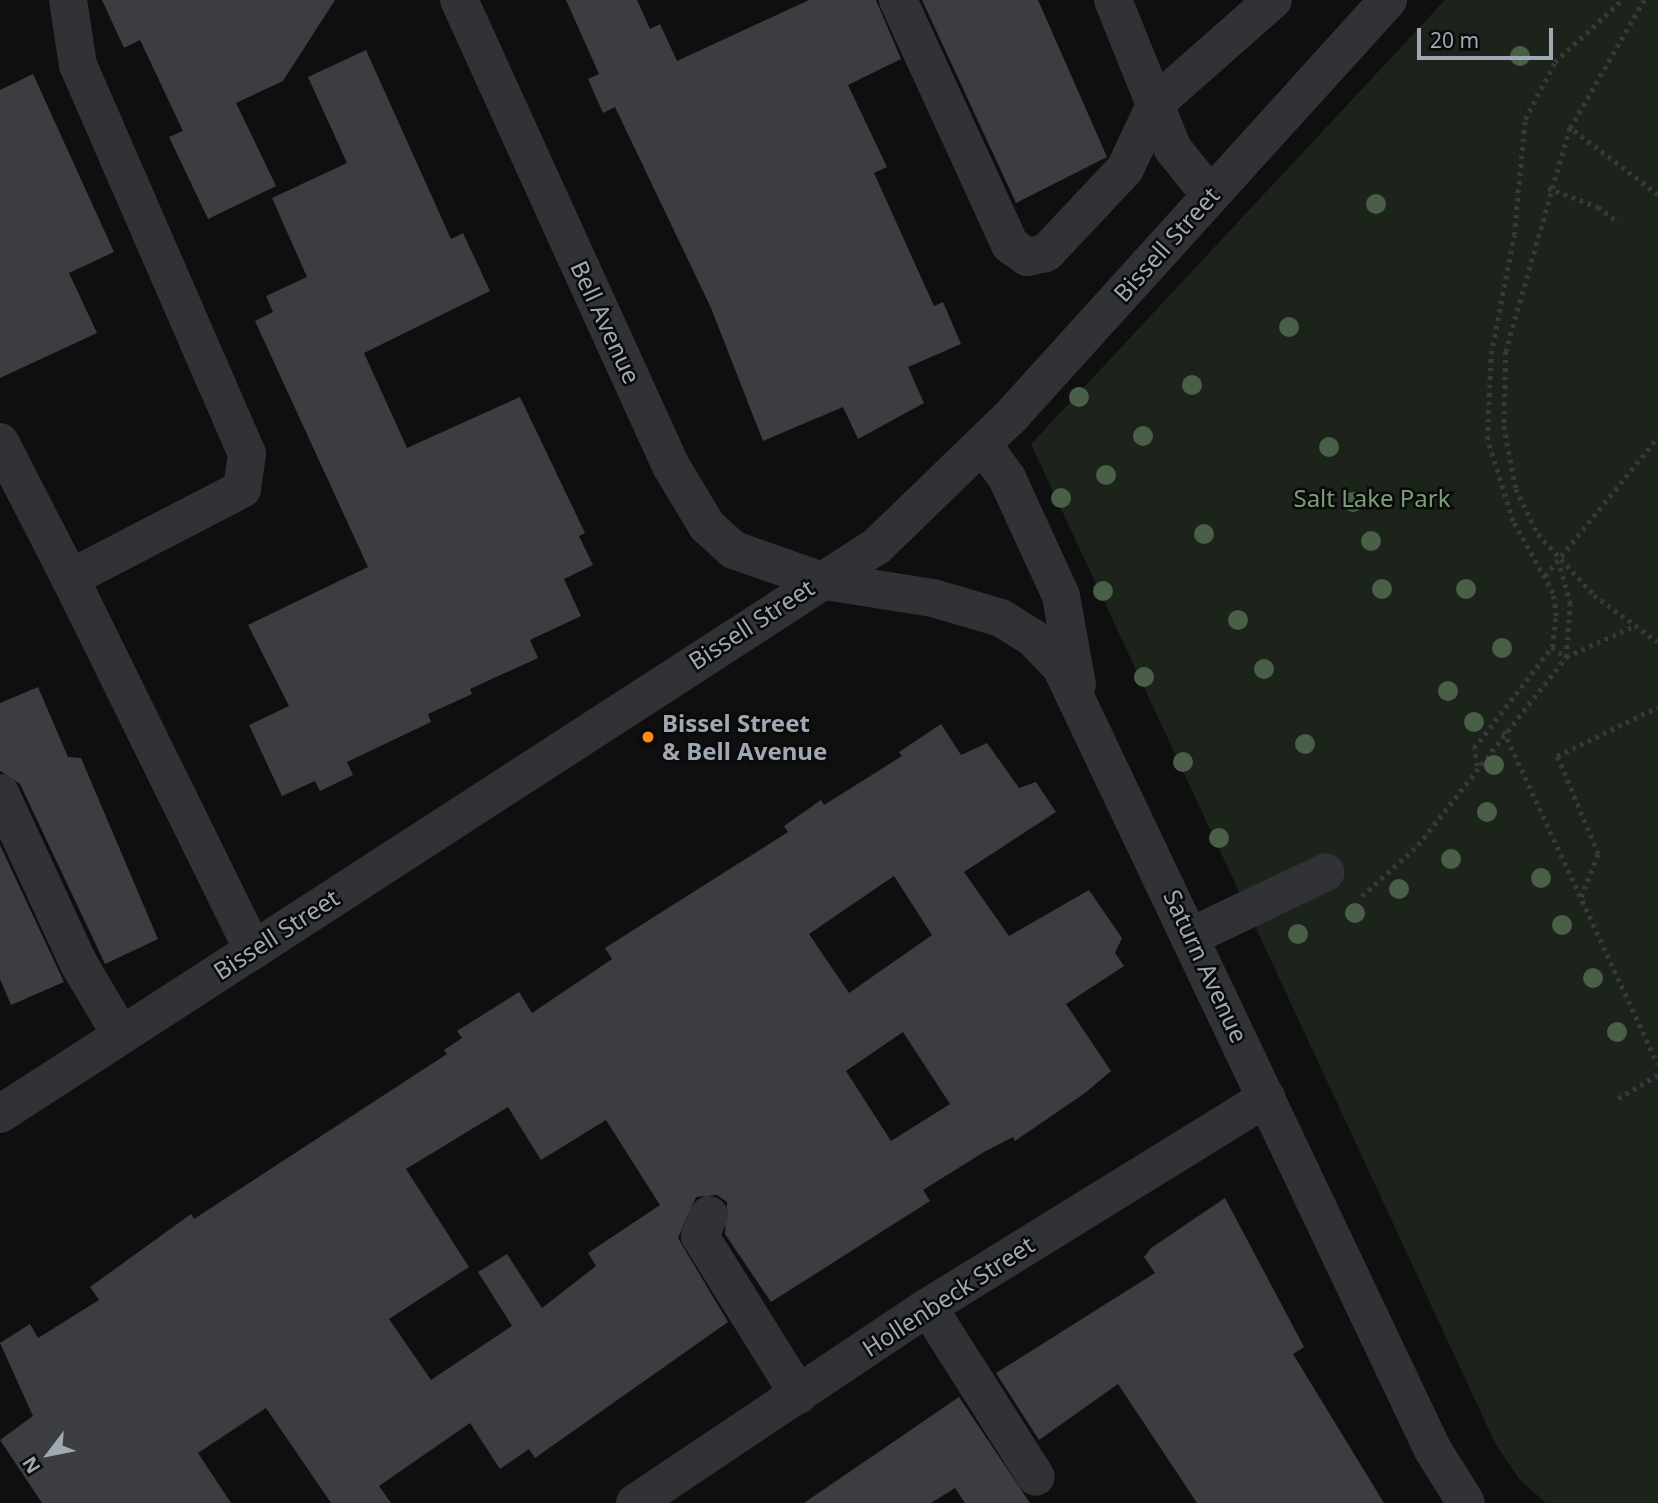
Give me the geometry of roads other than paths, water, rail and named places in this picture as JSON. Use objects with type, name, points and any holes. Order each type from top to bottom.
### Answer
[{"type":"street","points":[[68,0],[78,65],[247,454],[242,489],[70,578]]},
{"type":"street","name":"Bell Avenue","points":[[459,0],[671,466],[708,526],[734,550],[819,580]]},
{"type":"street","points":[[898,0],[1010,245],[1027,257],[1046,253],[1125,169],[1156,103],[1273,0]]},
{"type":"street","points":[[1113,0],[1182,166],[1210,195]]},
{"type":"street","name":"Bissell Street","points":[[0,1114],[819,580],[877,546],[983,445],[1388,0]]},
{"type":"street","points":[[0,442],[253,950]]},
{"type":"street","points":[[983,445],[1007,478],[1061,596],[1079,694]]},
{"type":"street","name":"Saturn Avenue","points":[[819,580],[933,598],[1001,618],[1034,639],[1079,694],[1433,1450],[1466,1503]]},
{"type":"street","points":[[0,793],[79,964],[121,1035]]},
{"type":"street","points":[[1192,936],[1326,872]]},
{"type":"street","name":"Hollenbeck Street","points":[[635,1503],[928,1307],[1267,1098]]},
{"type":"street","points":[[709,1215],[700,1236],[799,1395]]},
{"type":"street","points":[[928,1307],[1036,1477]]},
{"type":"place","name":"Bissel Street & Bell Avenue","points":[[648,737]]},
{"type":"park label","name":"Salt Lake Park","points":[[1372,498]]}]
